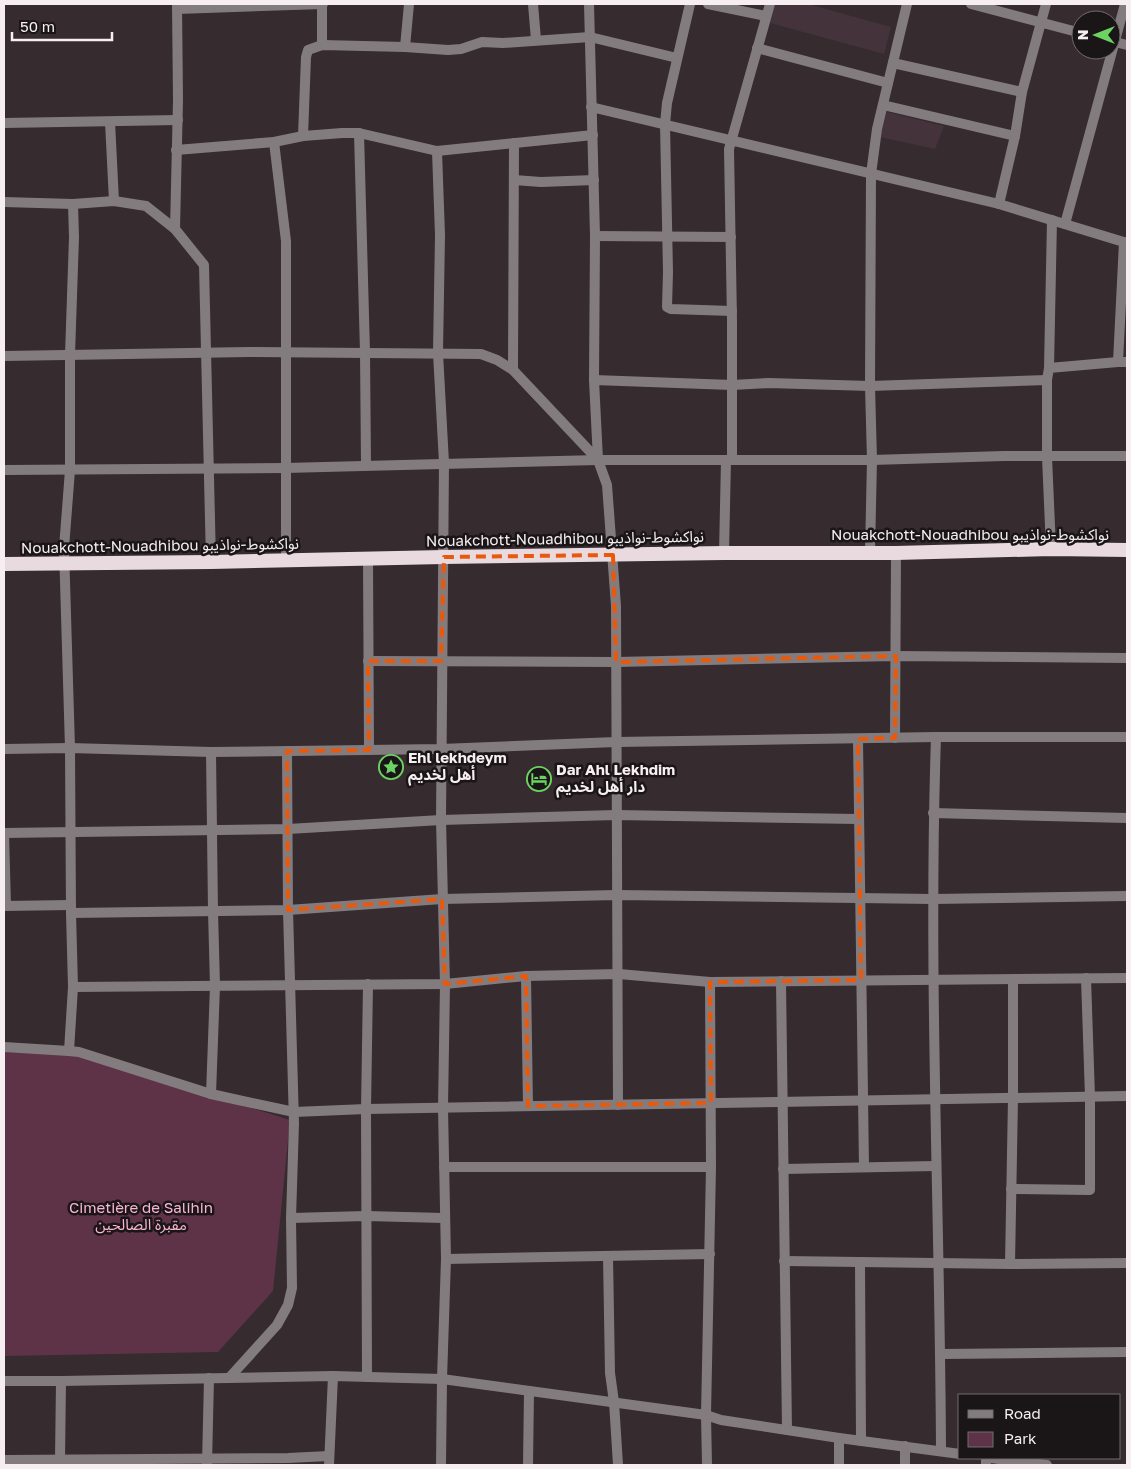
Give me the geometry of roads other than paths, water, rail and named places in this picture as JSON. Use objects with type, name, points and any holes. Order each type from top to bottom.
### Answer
[{"type":"highway","name":"Nouakchott-Nouadhibou نواكشوط-نواذيبو","points":[[4,564],[64,565],[724,553],[896,553],[1051,549],[1127,550]]},
{"type":"street","points":[[175,229],[178,120],[177,6],[322,4],[322,44]]},
{"type":"street","points":[[405,47],[409,4]]},
{"type":"street","points":[[533,4],[536,40]]},
{"type":"street","points":[[589,4],[595,236],[594,380],[598,460],[607,485],[616,606],[616,895],[619,974],[618,1105]]},
{"type":"street","points":[[690,4],[667,103],[665,124],[667,307],[671,309],[732,311]]},
{"type":"street","points":[[708,4],[766,16]]},
{"type":"street","points":[[724,553],[732,385],[731,237],[728,158],[770,4]]},
{"type":"street","points":[[870,552],[872,460],[870,386],[871,174],[875,143],[906,4]]},
{"type":"street","points":[[970,4],[1071,30]]},
{"type":"street","points":[[999,204],[1015,136],[1022,92],[1046,4]]},
{"type":"street","points":[[1121,17],[1125,4]]},
{"type":"street","points":[[303,136],[306,57],[308,50],[322,44],[448,50],[460,49],[482,42],[504,43],[590,37],[677,58]]},
{"type":"street","points":[[758,48],[888,83]]},
{"type":"street","points":[[1065,224],[1108,60]]},
{"type":"street","points":[[893,62],[1022,92]]},
{"type":"street","points":[[883,105],[1015,136]]},
{"type":"street","points":[[591,107],[999,204],[1126,243],[1123,362],[1049,368]]},
{"type":"street","points":[[4,123],[178,120]]},
{"type":"street","points":[[110,122],[114,202]]},
{"type":"street","points":[[176,150],[274,142],[303,136],[342,133],[359,133],[437,151],[593,135]]},
{"type":"street","points":[[359,133],[366,465]]},
{"type":"street","points":[[274,142],[286,241],[286,560]]},
{"type":"street","points":[[514,142],[514,370]]},
{"type":"street","points":[[437,151],[440,235],[438,353],[444,463],[441,820],[444,984],[444,1218],[446,1259],[441,1465]]},
{"type":"street","points":[[514,180],[541,182],[594,180]]},
{"type":"street","points":[[4,202],[73,204],[114,202],[146,206],[175,229],[204,265],[211,562]]},
{"type":"street","points":[[69,1051],[73,987],[70,748],[64,565],[70,470],[73,204]]},
{"type":"street","points":[[1051,549],[1047,457],[1047,380],[1049,368],[1052,220]]},
{"type":"street","points":[[595,236],[731,237]]},
{"type":"street","points":[[4,356],[207,352],[481,354],[497,360],[514,370],[598,460]]},
{"type":"street","points":[[594,380],[732,385],[870,386],[1047,380]]},
{"type":"street","points":[[4,470],[285,468],[598,460],[872,460],[1004,456],[1127,456]]},
{"type":"street","points":[[895,738],[896,553]]},
{"type":"street","points":[[368,559],[369,750]]},
{"type":"street","points":[[368,660],[616,662],[896,656],[1127,658]]},
{"type":"street","points":[[4,749],[70,748],[211,752],[441,749],[616,742],[936,737],[1127,737]]},
{"type":"street","points":[[936,737],[932,899],[936,1098],[935,1166],[941,1354],[941,1451]]},
{"type":"street","points":[[858,739],[864,1167]]},
{"type":"street","points":[[230,1378],[277,1326],[288,1305],[292,1288],[291,1218],[294,1112],[288,910],[287,751]]},
{"type":"street","points":[[211,752],[212,911],[215,986],[211,1094]]},
{"type":"street","points":[[933,813],[1127,818]]},
{"type":"street","points":[[858,818],[616,815],[441,820],[288,829],[4,832],[5,906],[212,911],[288,910],[442,899],[616,895],[860,899],[1127,896]]},
{"type":"street","points":[[73,987],[444,984],[526,976],[619,974],[710,982],[1127,978]]},
{"type":"street","points":[[526,976],[528,1106]]},
{"type":"street","points":[[1012,1189],[1090,1190],[1090,1097],[1086,978]]},
{"type":"street","points":[[1010,1264],[1013,979]]},
{"type":"street","points":[[781,981],[787,1430]]},
{"type":"street","points":[[708,1465],[706,1415],[711,1168],[710,982]]},
{"type":"street","points":[[367,1377],[366,1109],[368,984]]},
{"type":"street","points":[[4,1047],[79,1052],[211,1094],[294,1112],[936,1098],[1127,1096]]},
{"type":"street","points":[[783,1169],[935,1166]]},
{"type":"street","points":[[444,1167],[711,1168]]},
{"type":"street","points":[[291,1218],[366,1216],[444,1218]]},
{"type":"street","points":[[446,1259],[710,1254]]},
{"type":"street","points":[[608,1256],[610,1373],[618,1465]]},
{"type":"street","points":[[784,1261],[1010,1264],[1127,1263]]},
{"type":"street","points":[[860,1263],[861,1441]]},
{"type":"street","points":[[941,1354],[1127,1352]]},
{"type":"street","points":[[4,1460],[329,1461],[333,1376]]},
{"type":"street","points":[[4,1381],[333,1376],[442,1379],[706,1415],[721,1420],[958,1454]]},
{"type":"street","points":[[207,1462],[208,1378]]},
{"type":"street","points":[[60,1460],[61,1381]]},
{"type":"street","points":[[528,1465],[529,1391]]},
{"type":"street","points":[[839,1438],[840,1465]]},
{"type":"street","points":[[905,1446],[905,1465]]},
{"type":"street","points":[[999,1459],[1047,1465]]},
{"type":"place","name":"Ehl lekhdeym أهل لخديم","points":[[391,767]]},
{"type":"place","name":"Dar Ahl Lekhdim دار أهل لخديم","points":[[539,779]]},
{"type":"park label","name":"Cimetière de Salihin مقبرة الصالحين","points":[[141,1216]]}]
